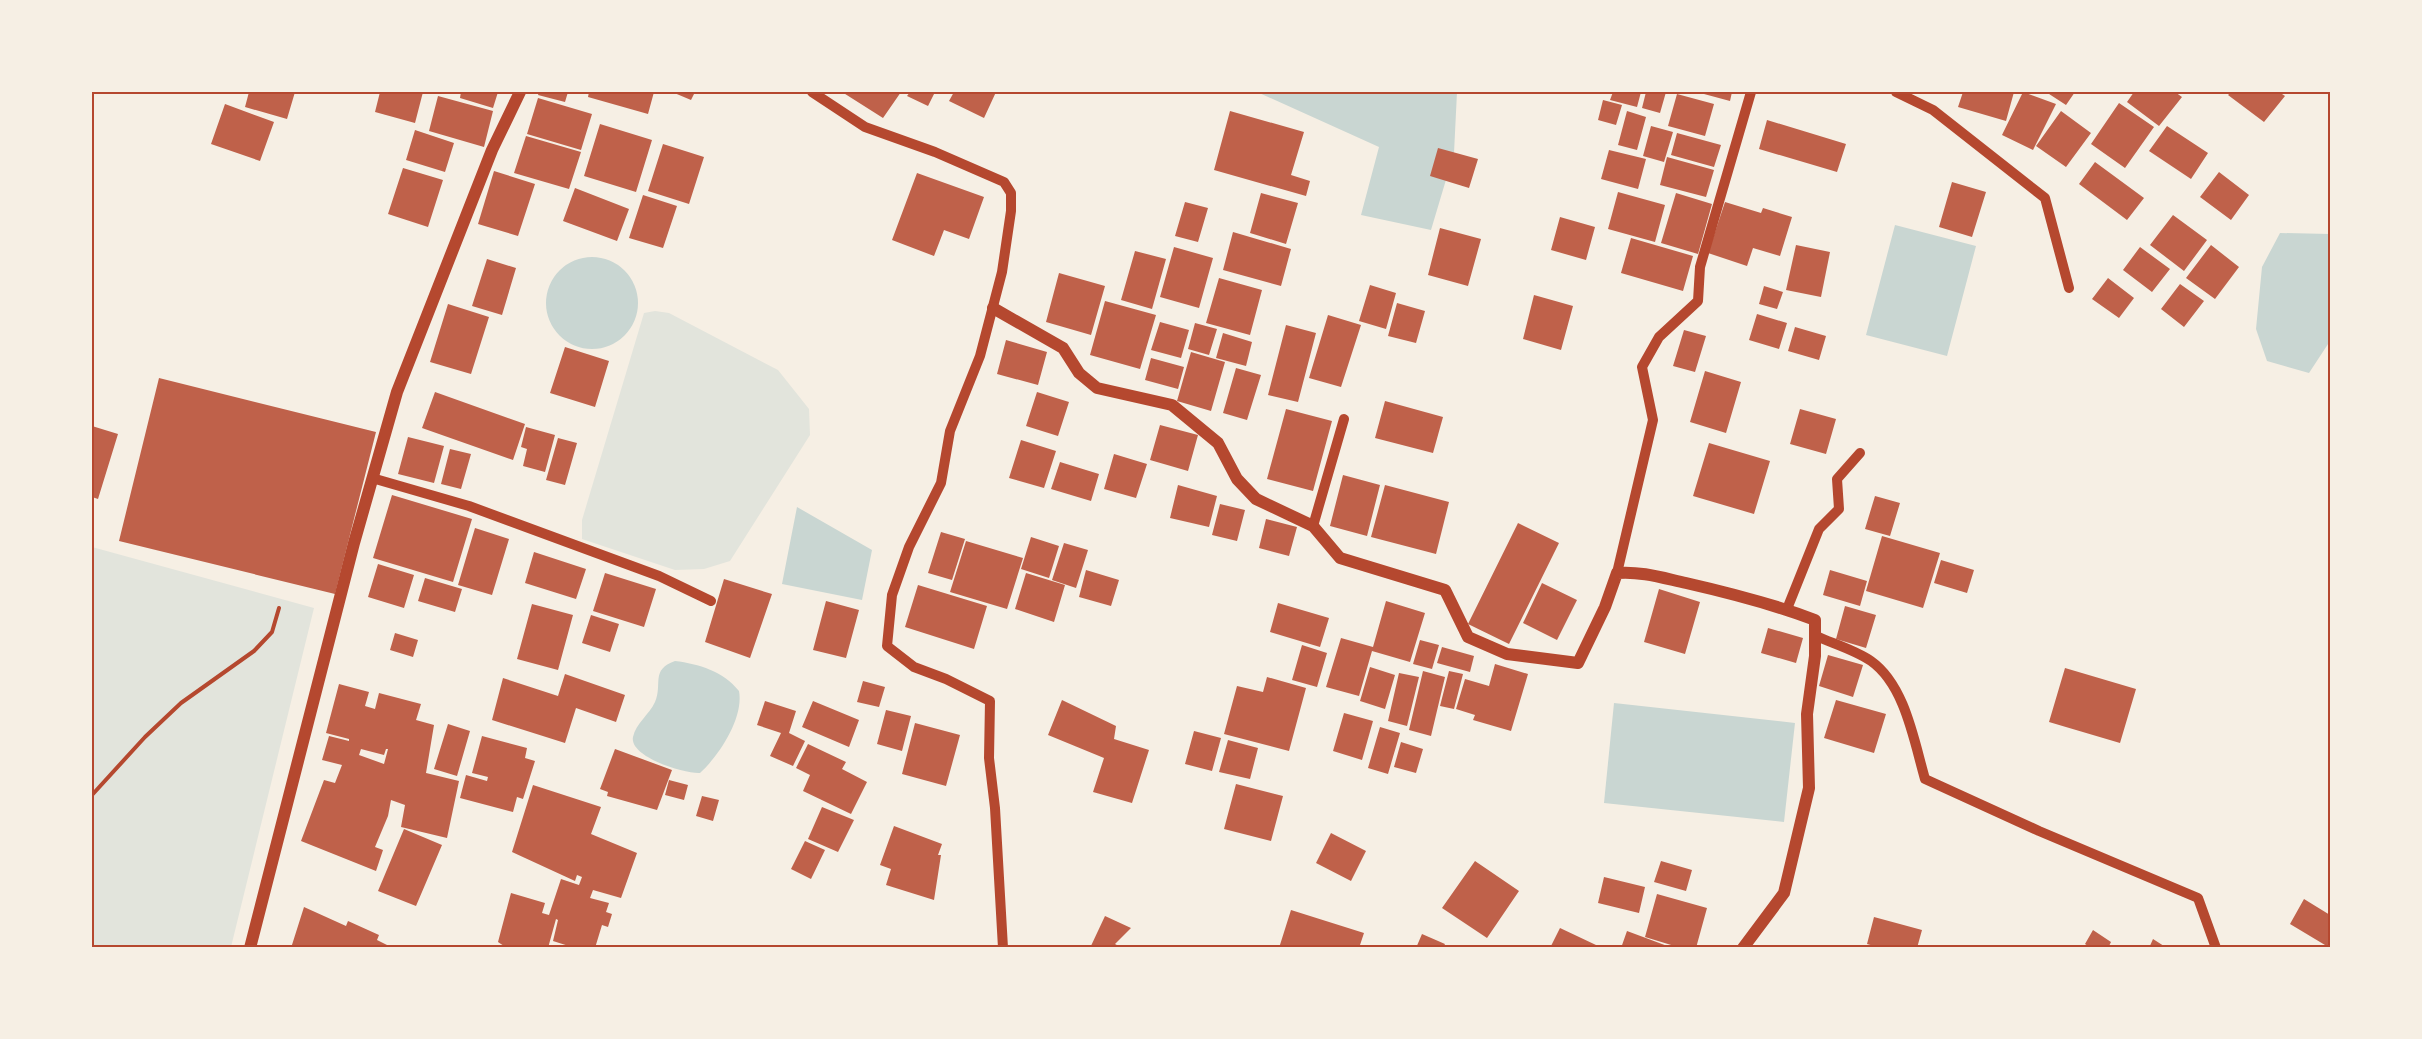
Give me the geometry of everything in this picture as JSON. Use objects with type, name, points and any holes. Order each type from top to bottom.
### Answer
[{"type":"main road","points":[[250,948],[372,478],[397,392],[492,150],[520,92]]},
{"type":"main road","points":[[993,308],[1063,348],[1079,373],[1097,388],[1172,405],[1218,443],[1237,479],[1256,499],[1313,526],[1340,558],[1445,590],[1468,637],[1507,654],[1578,663],[1605,608],[1617,573],[1631,572],[1650,575],[1787,609],[1815,620],[1816,636],[1807,714],[1809,788],[1784,892],[1743,948]]},
{"type":"street","points":[[812,92],[865,127],[935,152],[1004,182],[1011,193],[1011,211],[1002,272],[980,356],[950,432],[941,483],[909,547],[892,595],[886,646],[914,667],[946,679],[990,701],[989,759],[996,808],[1004,948]]},
{"type":"street","points":[[1617,573],[1653,420],[1642,367],[1659,338],[1698,301],[1700,267],[1751,92]]},
{"type":"street","points":[[1896,92],[1933,110],[2045,198],[2069,288]]},
{"type":"street","points":[[1313,526],[1344,419]]},
{"type":"street","points":[[1787,609],[1819,530],[1839,509],[1837,479],[1860,453]]},
{"type":"street","points":[[372,478],[469,506],[659,576],[711,601]]},
{"type":"street","points":[[1816,636],[1856,652],[1873,663],[1900,696],[1925,779],[2038,831],[2198,898],[2216,948]]},
{"type":"path","points":[[92,795],[145,737],[181,703],[254,651],[272,632],[279,608]]},
{"type":"shaded area","points":[[1257,92],[1457,92],[1454,153],[1431,230],[1361,215],[1379,147]]},
{"type":"shaded area","points":[[1895,225],[1976,246],[1947,356],[1866,335]]},
{"type":"shaded area","points":[[2280,233],[2330,234],[2330,341],[2309,373],[2267,361],[2256,329],[2262,267]]},
{"type":"shaded area","points":[[592,257],[610,260],[625,270],[635,285],[638,303],[635,321],[625,336],[610,346],[592,349],[574,346],[559,336],[549,321],[546,303],[549,285],[559,270],[574,260]]},
{"type":"shaded area","points":[[655,311],[669,313],[778,370],[809,409],[810,435],[730,561],[704,569],[675,570],[582,539],[582,520],[644,313]]},
{"type":"shaded area","points":[[797,507],[872,550],[862,600],[782,584]]},
{"type":"shaded area","points":[[92,547],[314,608],[231,947],[92,947]]},
{"type":"shaded area","points":[[675,661],[710,670],[726,678],[739,691],[740,702],[734,724],[722,747],[700,773],[683,771],[659,763],[640,751],[634,744],[635,732],[655,702],[660,673],[667,665]]},
{"type":"shaded area","points":[[1614,703],[1795,723],[1784,822],[1604,803]]},
{"type":"building","points":[[249,92],[295,92],[287,119],[245,107]]},
{"type":"building","points":[[380,92],[423,92],[415,123],[375,112]]},
{"type":"building","points":[[461,92],[498,92],[493,108],[460,98]]},
{"type":"building","points":[[539,92],[568,92],[565,102],[538,95]]},
{"type":"building","points":[[589,92],[654,92],[648,114],[588,97]]},
{"type":"building","points":[[672,92],[695,92],[691,100]]},
{"type":"building","points":[[842,92],[901,92],[883,118]]},
{"type":"building","points":[[910,92],[935,92],[928,106],[907,96]]},
{"type":"building","points":[[954,92],[996,92],[984,118],[949,101]]},
{"type":"building","points":[[1613,92],[1641,92],[1637,107],[1610,100]]},
{"type":"building","points":[[1646,92],[1666,92],[1660,113],[1642,108]]},
{"type":"building","points":[[1705,92],[1732,92],[1730,101],[1704,94]]},
{"type":"building","points":[[1963,92],[2014,92],[2006,121],[1958,107]]},
{"type":"building","points":[[2023,92],[2056,104],[2033,150],[2002,135]]},
{"type":"building","points":[[2046,92],[2075,92],[2066,105]]},
{"type":"building","points":[[2134,92],[2175,92],[2182,97],[2159,126],[2127,102]]},
{"type":"building","points":[[2231,92],[2279,92],[2285,96],[2264,122],[2228,95]]},
{"type":"building","points":[[1677,94],[1714,104],[1705,136],[1668,126]]},
{"type":"building","points":[[438,96],[493,111],[484,147],[429,131]]},
{"type":"building","points":[[538,98],[592,114],[581,150],[527,134]]},
{"type":"building","points":[[1603,100],[1622,105],[1616,125],[1598,120]]},
{"type":"building","points":[[2119,103],[2154,127],[2125,168],[2091,144]]},
{"type":"building","points":[[225,104],[274,122],[260,161],[211,144]]},
{"type":"building","points":[[1230,111],[1304,132],[1291,175],[1310,181],[1306,196],[1214,170]]},
{"type":"building","points":[[1627,111],[1646,117],[1637,150],[1618,145]]},
{"type":"building","points":[[2061,111],[2091,133],[2066,167],[2036,146]]},
{"type":"building","points":[[1767,120],[1846,144],[1837,172],[1759,149]]},
{"type":"building","points":[[600,124],[652,140],[636,192],[584,176]]},
{"type":"building","points":[[1651,126],[1673,132],[1664,162],[1643,156]]},
{"type":"building","points":[[2167,126],[2208,153],[2191,179],[2149,151]]},
{"type":"building","points":[[415,130],[454,143],[445,172],[406,160]]},
{"type":"building","points":[[1677,133],[1721,145],[1714,167],[1671,155]]},
{"type":"building","points":[[526,136],[581,152],[569,189],[514,173]]},
{"type":"building","points":[[663,144],[704,157],[689,204],[648,191]]},
{"type":"building","points":[[1438,148],[1478,159],[1469,188],[1430,176]]},
{"type":"building","points":[[1609,150],[1646,159],[1638,189],[1601,179]]},
{"type":"building","points":[[1667,157],[1714,170],[1706,197],[1660,185]]},
{"type":"building","points":[[2095,162],[2144,198],[2127,220],[2079,184]]},
{"type":"building","points":[[403,168],[443,180],[428,227],[388,214]]},
{"type":"building","points":[[494,171],[535,184],[518,236],[478,224]]},
{"type":"building","points":[[2219,172],[2249,195],[2231,220],[2200,197]]},
{"type":"building","points":[[917,173],[984,197],[969,239],[944,230],[934,256],[892,240]]},
{"type":"building","points":[[1952,182],[1986,192],[1972,237],[1939,227]]},
{"type":"building","points":[[575,188],[629,209],[617,241],[563,221]]},
{"type":"building","points":[[1618,192],[1665,205],[1655,242],[1608,229]]},
{"type":"building","points":[[1261,193],[1298,203],[1286,244],[1250,233]]},
{"type":"building","points":[[1676,193],[1712,204],[1698,254],[1661,243]]},
{"type":"building","points":[[643,195],[677,206],[663,248],[629,238]]},
{"type":"building","points":[[1185,202],[1208,208],[1198,242],[1175,236]]},
{"type":"building","points":[[1725,202],[1761,213],[1763,208],[1792,217],[1780,256],[1753,248],[1747,266],[1708,253]]},
{"type":"building","points":[[2173,215],[2207,240],[2184,271],[2150,245]]},
{"type":"building","points":[[1560,217],[1595,227],[1586,260],[1551,250]]},
{"type":"building","points":[[1440,228],[1481,239],[1468,286],[1428,275]]},
{"type":"building","points":[[1233,232],[1291,249],[1281,286],[1223,270]]},
{"type":"building","points":[[1631,238],[1693,256],[1683,291],[1621,273]]},
{"type":"building","points":[[1796,245],[1830,252],[1821,297],[1786,290]]},
{"type":"building","points":[[2211,245],[2239,267],[2215,299],[2186,278]]},
{"type":"building","points":[[1174,247],[1213,258],[1199,308],[1160,297]]},
{"type":"building","points":[[2140,247],[2170,269],[2152,292],[2123,270]]},
{"type":"building","points":[[1135,251],[1166,259],[1152,309],[1121,300]]},
{"type":"building","points":[[487,259],[516,268],[502,315],[472,306]]},
{"type":"building","points":[[1059,273],[1105,286],[1091,335],[1046,322]]},
{"type":"building","points":[[1219,278],[1262,290],[1250,335],[1206,323]]},
{"type":"building","points":[[2108,278],[2134,298],[2119,318],[2092,299]]},
{"type":"building","points":[[2180,284],[2204,301],[2184,327],[2161,309]]},
{"type":"building","points":[[1370,285],[1396,293],[1386,329],[1359,321]]},
{"type":"building","points":[[1764,286],[1783,292],[1777,309],[1759,304]]},
{"type":"building","points":[[1534,295],[1573,306],[1561,350],[1523,339]]},
{"type":"building","points":[[1105,301],[1156,315],[1140,369],[1090,355]]},
{"type":"building","points":[[1397,303],[1425,311],[1416,343],[1388,336]]},
{"type":"building","points":[[448,304],[489,317],[471,374],[430,362]]},
{"type":"building","points":[[1757,314],[1787,323],[1779,349],[1749,340]]},
{"type":"building","points":[[1328,315],[1361,325],[1341,387],[1309,378]]},
{"type":"building","points":[[1160,322],[1189,330],[1181,358],[1151,350]]},
{"type":"building","points":[[1195,323],[1217,329],[1209,355],[1188,349]]},
{"type":"building","points":[[1286,325],[1316,333],[1298,402],[1268,395]]},
{"type":"building","points":[[1795,327],[1826,336],[1819,360],[1788,351]]},
{"type":"building","points":[[1684,330],[1706,336],[1695,372],[1673,366]]},
{"type":"building","points":[[1223,333],[1252,342],[1246,366],[1216,358]]},
{"type":"building","points":[[1006,340],[1047,352],[1038,385],[997,374]]},
{"type":"building","points":[[565,347],[609,361],[595,407],[550,393]]},
{"type":"building","points":[[1191,352],[1225,362],[1211,411],[1177,401]]},
{"type":"building","points":[[1151,358],[1184,367],[1178,389],[1145,380]]},
{"type":"building","points":[[1236,368],[1261,375],[1247,420],[1223,413]]},
{"type":"building","points":[[1705,371],[1741,382],[1726,433],[1690,422]]},
{"type":"building","points":[[159,378],[376,432],[335,594],[119,541]]},
{"type":"building","points":[[435,392],[525,424],[513,460],[422,428]]},
{"type":"building","points":[[1037,392],[1069,402],[1058,436],[1026,426]]},
{"type":"building","points":[[1385,401],[1443,417],[1433,453],[1375,438]]},
{"type":"building","points":[[1286,409],[1332,421],[1313,491],[1267,479]]},
{"type":"building","points":[[1800,409],[1836,419],[1826,454],[1790,444]]},
{"type":"building","points":[[1160,425],[1198,435],[1188,471],[1150,460]]},
{"type":"building","points":[[92,426],[118,434],[98,499],[92,497]]},
{"type":"building","points":[[526,427],[555,435],[545,472],[523,466],[527,449],[521,447]]},
{"type":"building","points":[[408,437],[444,446],[434,483],[398,474]]},
{"type":"building","points":[[558,438],[577,443],[565,485],[546,480]]},
{"type":"building","points":[[1021,440],[1056,451],[1044,488],[1009,478]]},
{"type":"building","points":[[1709,443],[1770,461],[1754,514],[1693,496]]},
{"type":"building","points":[[450,449],[471,454],[461,489],[441,484]]},
{"type":"building","points":[[1114,454],[1147,464],[1136,498],[1104,489]]},
{"type":"building","points":[[1060,462],[1099,474],[1091,501],[1051,489]]},
{"type":"building","points":[[1343,475],[1380,485],[1367,536],[1330,526]]},
{"type":"building","points":[[1178,485],[1217,496],[1209,527],[1170,518]]},
{"type":"building","points":[[1385,485],[1449,502],[1436,554],[1371,537]]},
{"type":"building","points":[[392,495],[472,519],[453,582],[373,558]]},
{"type":"building","points":[[1875,496],[1900,503],[1890,536],[1865,529]]},
{"type":"building","points":[[1220,504],[1245,510],[1237,541],[1212,535]]},
{"type":"building","points":[[1266,519],[1297,527],[1289,556],[1259,548]]},
{"type":"building","points":[[1518,523],[1559,543],[1509,644],[1468,624]]},
{"type":"building","points":[[475,528],[509,539],[492,595],[458,585]]},
{"type":"building","points":[[941,532],[965,539],[952,580],[928,573]]},
{"type":"building","points":[[1882,536],[1940,553],[1923,608],[1866,591]]},
{"type":"building","points":[[1031,537],[1059,546],[1049,578],[1021,569]]},
{"type":"building","points":[[966,541],[1023,558],[1007,609],[950,592]]},
{"type":"building","points":[[1064,543],[1088,550],[1076,588],[1052,580]]},
{"type":"building","points":[[534,552],[586,569],[576,599],[525,583]]},
{"type":"building","points":[[1941,560],[1974,570],[1967,593],[1934,583]]},
{"type":"building","points":[[378,564],[414,575],[404,608],[368,597]]},
{"type":"building","points":[[1086,570],[1119,580],[1111,606],[1079,597]]},
{"type":"building","points":[[1830,570],[1867,581],[1860,606],[1823,595]]},
{"type":"building","points":[[605,573],[656,589],[644,627],[593,611]]},
{"type":"building","points":[[1026,573],[1065,585],[1054,622],[1015,609]]},
{"type":"building","points":[[425,578],[462,589],[455,612],[418,601]]},
{"type":"building","points":[[724,579],[772,594],[750,658],[705,642]]},
{"type":"building","points":[[1542,583],[1577,600],[1557,640],[1523,623]]},
{"type":"building","points":[[918,585],[987,606],[974,649],[905,627]]},
{"type":"building","points":[[1659,589],[1700,602],[1685,654],[1644,642]]},
{"type":"building","points":[[826,601],[859,610],[846,658],[813,650]]},
{"type":"building","points":[[1386,601],[1425,613],[1410,662],[1372,651],[1359,696],[1326,687],[1341,638],[1373,647]]},
{"type":"building","points":[[1278,603],[1329,618],[1320,647],[1270,632]]},
{"type":"building","points":[[532,604],[573,615],[558,670],[517,659]]},
{"type":"building","points":[[1845,606],[1876,615],[1866,648],[1836,639]]},
{"type":"building","points":[[591,615],[619,624],[610,652],[582,643]]},
{"type":"building","points":[[1768,628],[1803,638],[1796,663],[1761,653]]},
{"type":"building","points":[[395,633],[418,640],[413,657],[390,650]]},
{"type":"building","points":[[1420,640],[1439,645],[1432,669],[1413,664]]},
{"type":"building","points":[[1302,645],[1327,653],[1317,687],[1292,680]]},
{"type":"building","points":[[1442,647],[1474,656],[1470,672],[1437,663]]},
{"type":"building","points":[[1828,655],[1863,665],[1853,697],[1819,686]]},
{"type":"building","points":[[1495,664],[1528,674],[1511,731],[1473,720],[1475,715],[1456,709],[1465,679],[1489,686]]},
{"type":"building","points":[[1370,667],[1395,675],[1385,709],[1360,701]]},
{"type":"building","points":[[2065,668],[2136,689],[2120,743],[2049,722]]},
{"type":"building","points":[[1423,671],[1445,677],[1431,736],[1409,730]]},
{"type":"building","points":[[1449,671],[1463,674],[1454,709],[1440,706]]},
{"type":"building","points":[[1399,673],[1419,677],[1407,726],[1388,721]]},
{"type":"building","points":[[565,674],[625,695],[616,722],[576,708],[565,743],[492,720],[503,678],[558,696]]},
{"type":"building","points":[[1267,677],[1306,688],[1289,751],[1224,734],[1237,686],[1263,692]]},
{"type":"building","points":[[863,681],[885,687],[879,707],[857,702]]},
{"type":"building","points":[[339,684],[369,692],[365,706],[375,709],[379,693],[421,704],[416,720],[434,725],[426,773],[459,781],[447,838],[401,827],[405,805],[391,800],[388,816],[375,847],[383,850],[376,871],[301,841],[324,780],[335,783],[342,765],[322,760],[329,736],[349,741],[349,739],[326,733]],"holes":[[[361,749],[384,755],[388,749],[384,764],[359,755]]]},
{"type":"building","points":[[1062,700],[1116,726],[1114,739],[1149,750],[1132,803],[1093,792],[1104,758],[1048,735]]},
{"type":"building","points":[[1836,700],[1886,714],[1874,753],[1824,738]]},
{"type":"building","points":[[765,701],[796,711],[789,733],[805,741],[793,766],[770,756],[781,733],[757,725]]},
{"type":"building","points":[[813,701],[859,720],[849,747],[802,727]]},
{"type":"building","points":[[886,710],[911,716],[902,751],[877,744]]},
{"type":"building","points":[[1344,713],[1373,721],[1362,760],[1333,751]]},
{"type":"building","points":[[915,723],[960,735],[946,786],[902,774]]},
{"type":"building","points":[[448,724],[470,731],[457,776],[434,769]]},
{"type":"building","points":[[1380,727],[1400,733],[1388,774],[1368,768]]},
{"type":"building","points":[[1194,731],[1221,738],[1212,771],[1185,764]]},
{"type":"building","points":[[482,736],[527,748],[525,758],[535,761],[523,799],[517,797],[513,812],[460,798],[466,775],[487,781],[488,777],[472,773]]},
{"type":"building","points":[[1228,740],[1258,748],[1250,779],[1219,772]]},
{"type":"building","points":[[1401,742],[1423,749],[1416,773],[1394,767]]},
{"type":"building","points":[[808,744],[846,762],[842,769],[867,782],[851,814],[803,791],[810,775],[796,768]]},
{"type":"building","points":[[615,749],[672,770],[657,810],[607,796],[608,792],[600,789]]},
{"type":"building","points":[[669,780],[688,785],[684,800],[665,795]]},
{"type":"building","points":[[1236,784],[1283,796],[1271,841],[1224,829]]},
{"type":"building","points":[[533,785],[601,807],[591,834],[637,853],[621,898],[593,890],[590,898],[609,903],[606,912],[612,914],[608,927],[602,925],[595,948],[575,948],[553,941],[558,920],[556,919],[548,948],[507,948],[498,942],[511,893],[545,903],[542,913],[549,915],[561,879],[579,885],[582,877],[577,875],[575,881],[512,852]]},
{"type":"building","points":[[702,796],[719,800],[713,821],[696,816]]},
{"type":"building","points":[[822,807],[854,820],[838,852],[808,839]]},
{"type":"building","points":[[894,826],[942,844],[938,855],[941,855],[934,900],[886,885],[891,869],[880,865]]},
{"type":"building","points":[[404,829],[442,845],[416,906],[378,891]]},
{"type":"building","points":[[1331,833],[1366,851],[1351,881],[1316,863]]},
{"type":"building","points":[[805,841],[825,850],[811,879],[791,869]]},
{"type":"building","points":[[1475,861],[1519,891],[1487,938],[1442,908]]},
{"type":"building","points":[[1661,861],[1692,870],[1686,891],[1654,882]]},
{"type":"building","points":[[1604,877],[1645,887],[1639,913],[1598,903]]},
{"type":"building","points":[[1657,894],[1707,908],[1696,948],[1681,948],[1645,937]]},
{"type":"building","points":[[2304,899],[2330,915],[2330,948],[2290,924]]},
{"type":"building","points":[[304,907],[346,926],[348,921],[379,935],[377,940],[393,948],[291,948]]},
{"type":"building","points":[[1291,910],[1364,933],[1359,948],[1279,948]]},
{"type":"building","points":[[1105,916],[1131,928],[1115,944],[1122,948],[1090,948]]},
{"type":"building","points":[[1874,917],[1922,930],[1917,948],[1881,948],[1867,944]]},
{"type":"building","points":[[1560,928],[1596,945],[1595,948],[1550,948]]},
{"type":"building","points":[[2093,930],[2111,942],[2108,948],[2091,948],[2085,944]]},
{"type":"building","points":[[1627,931],[1670,947],[1670,948],[1621,948]]},
{"type":"building","points":[[1422,934],[1445,944],[1443,948],[1416,948]]},
{"type":"building","points":[[2153,939],[2167,948],[2149,948]]}]
